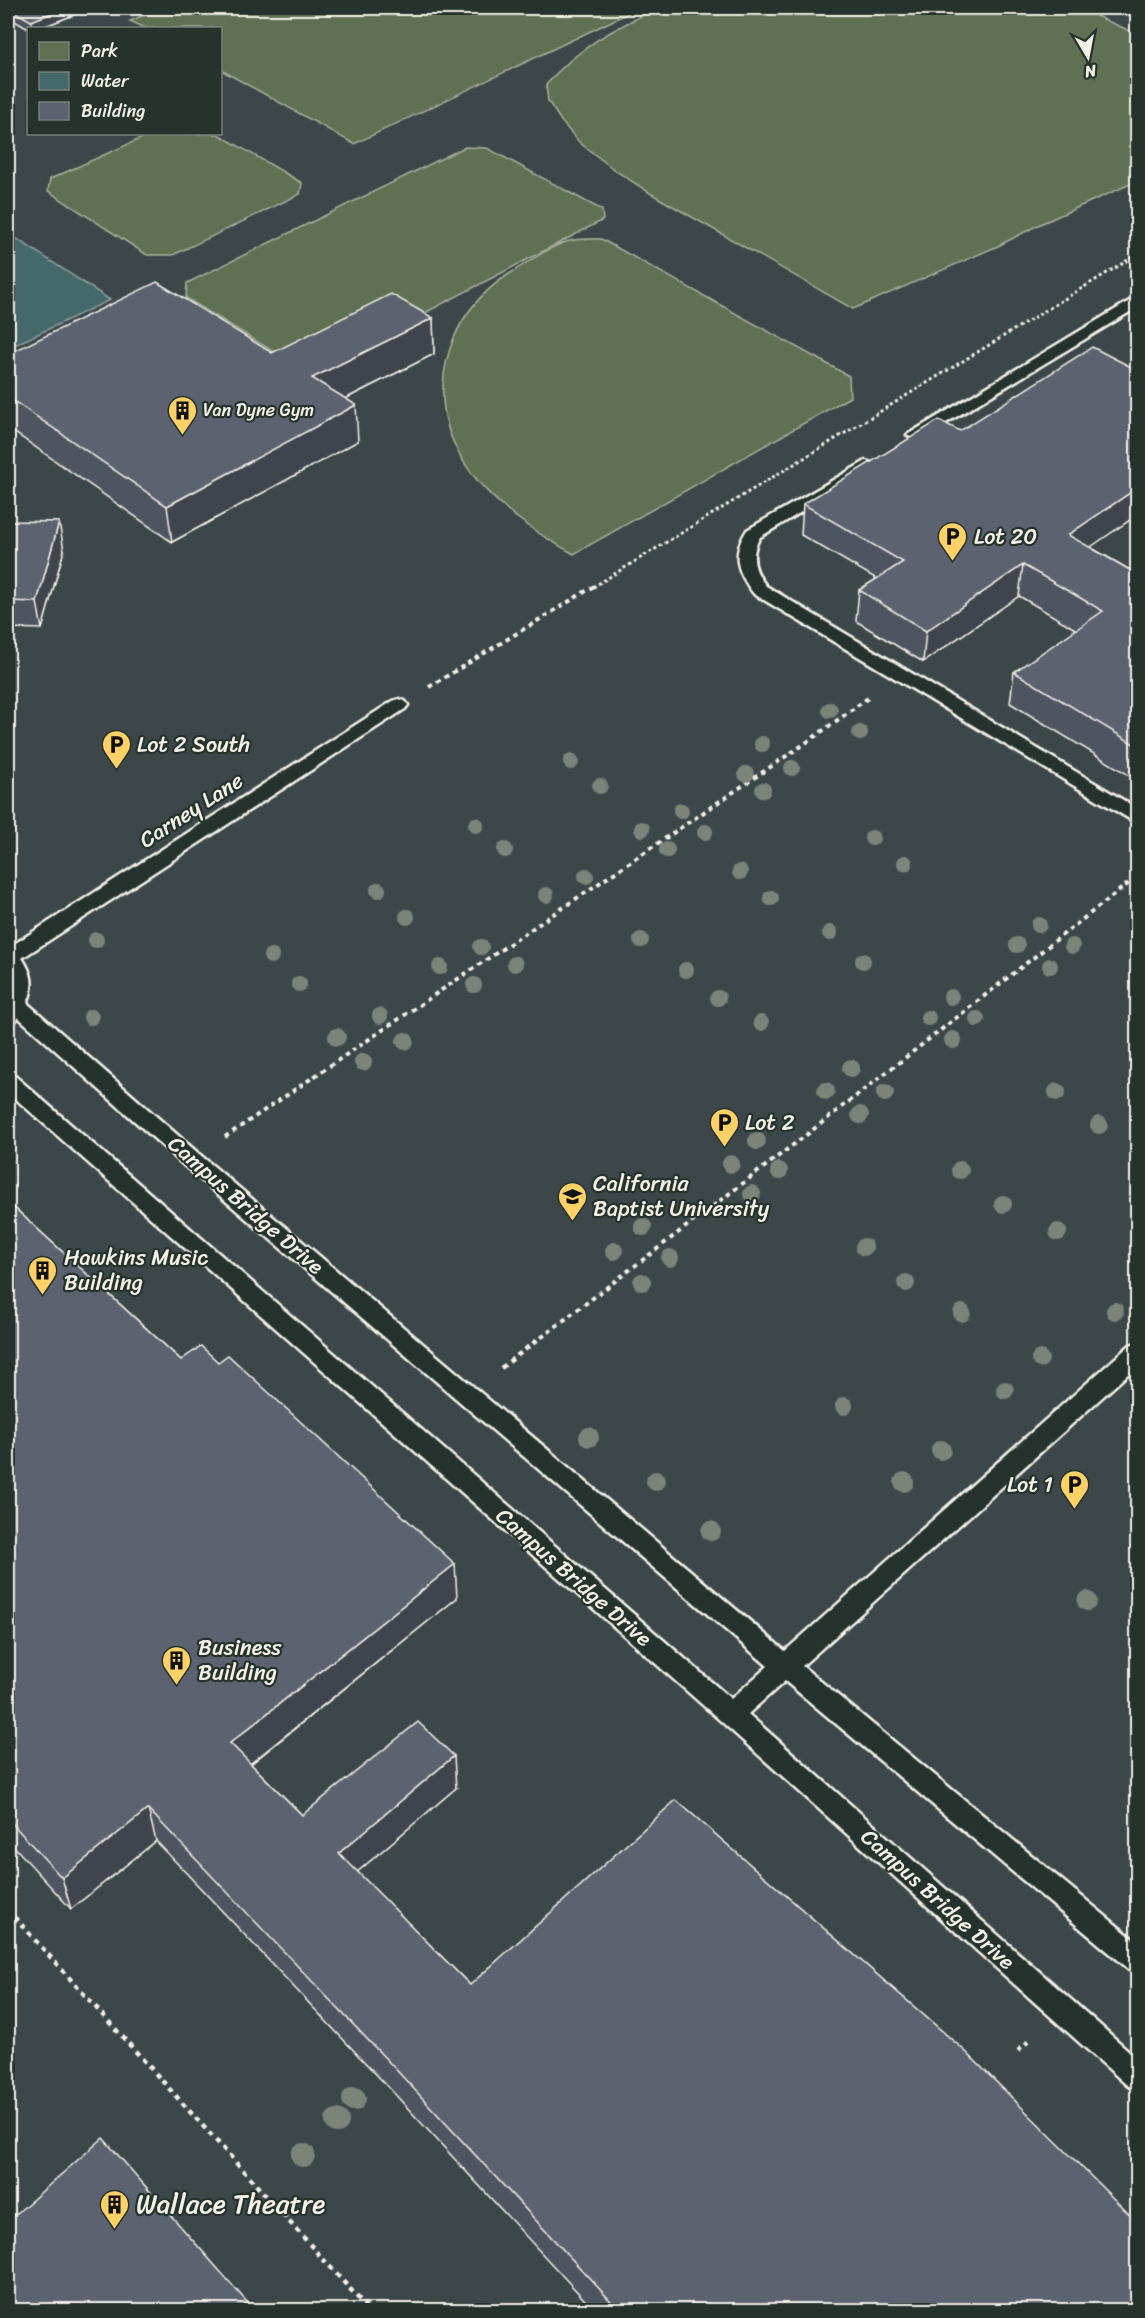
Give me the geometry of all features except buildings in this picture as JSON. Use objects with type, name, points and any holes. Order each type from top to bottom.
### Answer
[{"type":"lane","points":[[906,441],[1137,300]]},
{"type":"lane","points":[[885,454],[753,534],[745,547],[745,563],[749,577],[760,590],[1137,818]]},
{"type":"lane","name":"Carney Lane","points":[[9,955],[399,705]]},
{"type":"lane","points":[[9,955],[19,966],[23,979],[23,992],[12,1010]]},
{"type":"lane","name":"Campus Bridge Drive","points":[[12,1010],[201,1167],[785,1666],[1137,1960]]},
{"type":"lane","name":"Campus Bridge Drive","points":[[8,1081],[731,1714],[1137,2077]]},
{"type":"lane","points":[[731,1714],[1137,1351]]},
{"type":"path","points":[[399,705],[1137,254]]},
{"type":"path","points":[[225,1137],[810,740],[868,698]]},
{"type":"path","points":[[501,1368],[810,1132],[1137,876]]},
{"type":"path","points":[[8,1910],[369,2310]]},
{"type":"path","points":[[1018,2051],[1031,2039]]},
{"type":"shaded area","name":"California Baptist University","points":[[8,8],[1137,8],[1137,2310],[8,2310]]},
{"type":"green space","points":[[161,8],[639,8],[354,144],[222,71],[222,27],[143,27],[130,21]]},
{"type":"green space","points":[[658,8],[1078,8],[1137,34],[1137,181],[1038,225],[998,246],[853,309],[650,193],[616,171],[580,143],[548,101],[546,85],[584,49]]},
{"type":"green space","points":[[149,135],[220,135],[302,183],[300,194],[173,255],[147,255],[48,191],[50,179]]},
{"type":"green space","points":[[465,147],[487,148],[602,210],[603,220],[323,366],[297,366],[186,298],[187,283]]},
{"type":"green space","points":[[601,239],[849,376],[850,397],[574,554],[518,519],[493,498],[472,474],[456,448],[446,419],[443,387],[453,340],[472,307],[489,289],[509,274],[562,243],[573,240]]},
{"type":"water","points":[[8,233],[110,300],[8,348]]},
{"type":"place","name":"Van Dyne Gym","points":[[182,436]]},
{"type":"place","name":"Lot 20","points":[[953,562]]},
{"type":"place","name":"Lot 2 South","points":[[116,770]]},
{"type":"place","name":"Lot 2","points":[[724,1148]]},
{"type":"place","name":"California Baptist University","points":[[572,1222]]},
{"type":"place","name":"Hawkins Music Building","points":[[43,1296]]},
{"type":"place","name":"Lot 1","points":[[1074,1510]]},
{"type":"place","name":"Business Building","points":[[177,1686]]},
{"type":"place","name":"Wallace Theatre","points":[[115,2230]]}]
